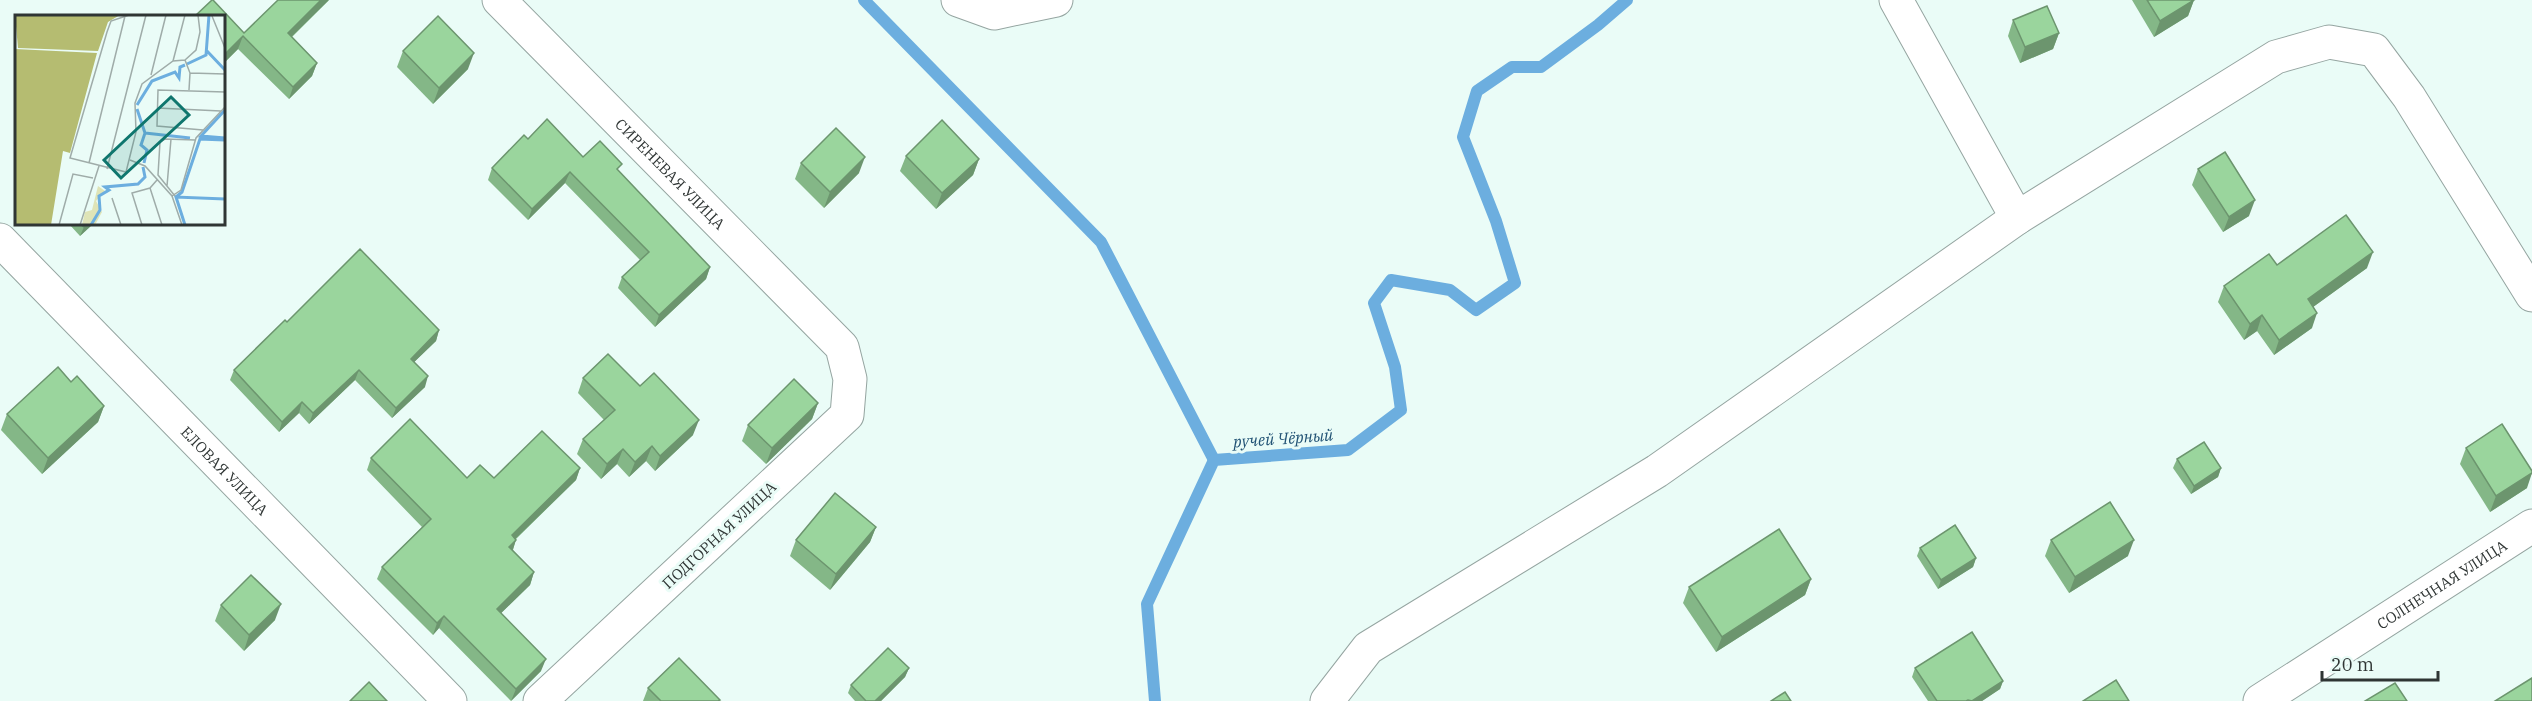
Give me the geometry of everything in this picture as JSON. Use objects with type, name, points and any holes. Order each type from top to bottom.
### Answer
[{"type":"street","name":"СИРЕНЕВАЯ УЛИЦА","points":[[499,0],[842,347]]},
{"type":"street","points":[[958,0],[994,13],[1056,0]]},
{"type":"street","points":[[1896,0],[2017,218]]},
{"type":"street","points":[[1327,701],[1368,648],[1657,471],[2017,218],[2276,57],[2329,42],[2374,51],[2409,97],[2532,295]]},
{"type":"street","name":"ЕЛОВАЯ УЛИЦА","points":[[0,240],[450,701]]},
{"type":"street","name":"ПОДГОРНАЯ УЛИЦА","points":[[540,701],[847,415],[850,379],[842,347]]},
{"type":"street","name":"СОЛНЕЧНАЯ УЛИЦА","points":[[2260,701],[2532,526]]},
{"type":"building","points":[[213,0],[244,33],[278,0],[321,0],[288,33],[317,63],[293,87],[243,36],[225,54],[225,15],[196,15]]},
{"type":"building","points":[[2147,0],[2194,0],[2160,21]]},
{"type":"building","points":[[2047,6],[2059,33],[2025,47],[2013,20]]},
{"type":"building","points":[[438,16],[474,53],[439,88],[403,51]]},
{"type":"building","points":[[547,119],[583,157],[600,141],[622,164],[617,169],[710,267],[659,315],[622,277],[649,252],[570,172],[532,209],[492,168],[524,135],[528,139]]},
{"type":"building","points":[[942,120],[979,159],[942,193],[906,156]]},
{"type":"building","points":[[836,128],[865,157],[830,192],[801,163]]},
{"type":"building","points":[[2225,152],[2255,200],[2229,217],[2198,169]]},
{"type":"building","points":[[2346,215],[2373,252],[2308,299],[2317,313],[2279,340],[2262,315],[2250,324],[2224,286],[2269,254],[2277,265]]},
{"type":"building","points":[[360,249],[439,330],[411,359],[428,376],[396,408],[359,370],[313,413],[302,402],[282,422],[234,370],[285,320],[287,322]]},
{"type":"building","points":[[608,354],[640,386],[654,373],[699,420],[660,456],[652,446],[635,462],[623,449],[607,464],[583,439],[615,410],[583,378]]},
{"type":"building","points":[[58,367],[71,382],[77,376],[104,406],[48,458],[7,414]]},
{"type":"building","points":[[794,379],[818,403],[772,448],[748,425]]},
{"type":"building","points":[[410,419],[467,478],[480,465],[494,478],[542,431],[580,468],[512,535],[516,540],[509,547],[534,572],[497,609],[546,659],[516,689],[444,616],[437,623],[382,567],[431,519],[371,458]]},
{"type":"building","points":[[2502,424],[2532,473],[2496,496],[2466,448]]},
{"type":"building","points":[[2204,442],[2221,468],[2194,486],[2177,459]]},
{"type":"building","points":[[835,493],[876,527],[836,574],[796,540]]},
{"type":"building","points":[[2110,502],[2134,540],[2075,577],[2051,540]]},
{"type":"building","points":[[1955,525],[1976,558],[1941,580],[1920,548]]},
{"type":"building","points":[[1779,529],[1811,579],[1722,637],[1689,587]]},
{"type":"building","points":[[251,575],[281,604],[249,635],[221,605]]},
{"type":"building","points":[[1972,632],[2003,681],[1972,701],[1937,701],[1915,668]]},
{"type":"building","points":[[888,648],[909,668],[875,701],[866,701],[851,685]]},
{"type":"building","points":[[679,658],[720,700],[661,701],[648,688]]},
{"type":"building","points":[[2532,678],[2532,701],[2495,701]]},
{"type":"building","points":[[2116,680],[2129,701],[2083,701]]},
{"type":"building","points":[[369,682],[387,701],[350,701]]},
{"type":"building","points":[[2395,683],[2407,701],[2365,701]]},
{"type":"building","points":[[1785,692],[1791,701],[1771,701]]},
{"type":"waterway","points":[[864,0],[1101,242],[1214,460]]},
{"type":"waterway","name":"ручей Чёрный","points":[[1155,701],[1147,604],[1214,460],[1348,450],[1401,410],[1395,367],[1374,303],[1391,280],[1450,290],[1476,310],[1515,283],[1496,221],[1463,137],[1477,91],[1512,67],[1541,67],[1598,25],[1627,0]]}]
